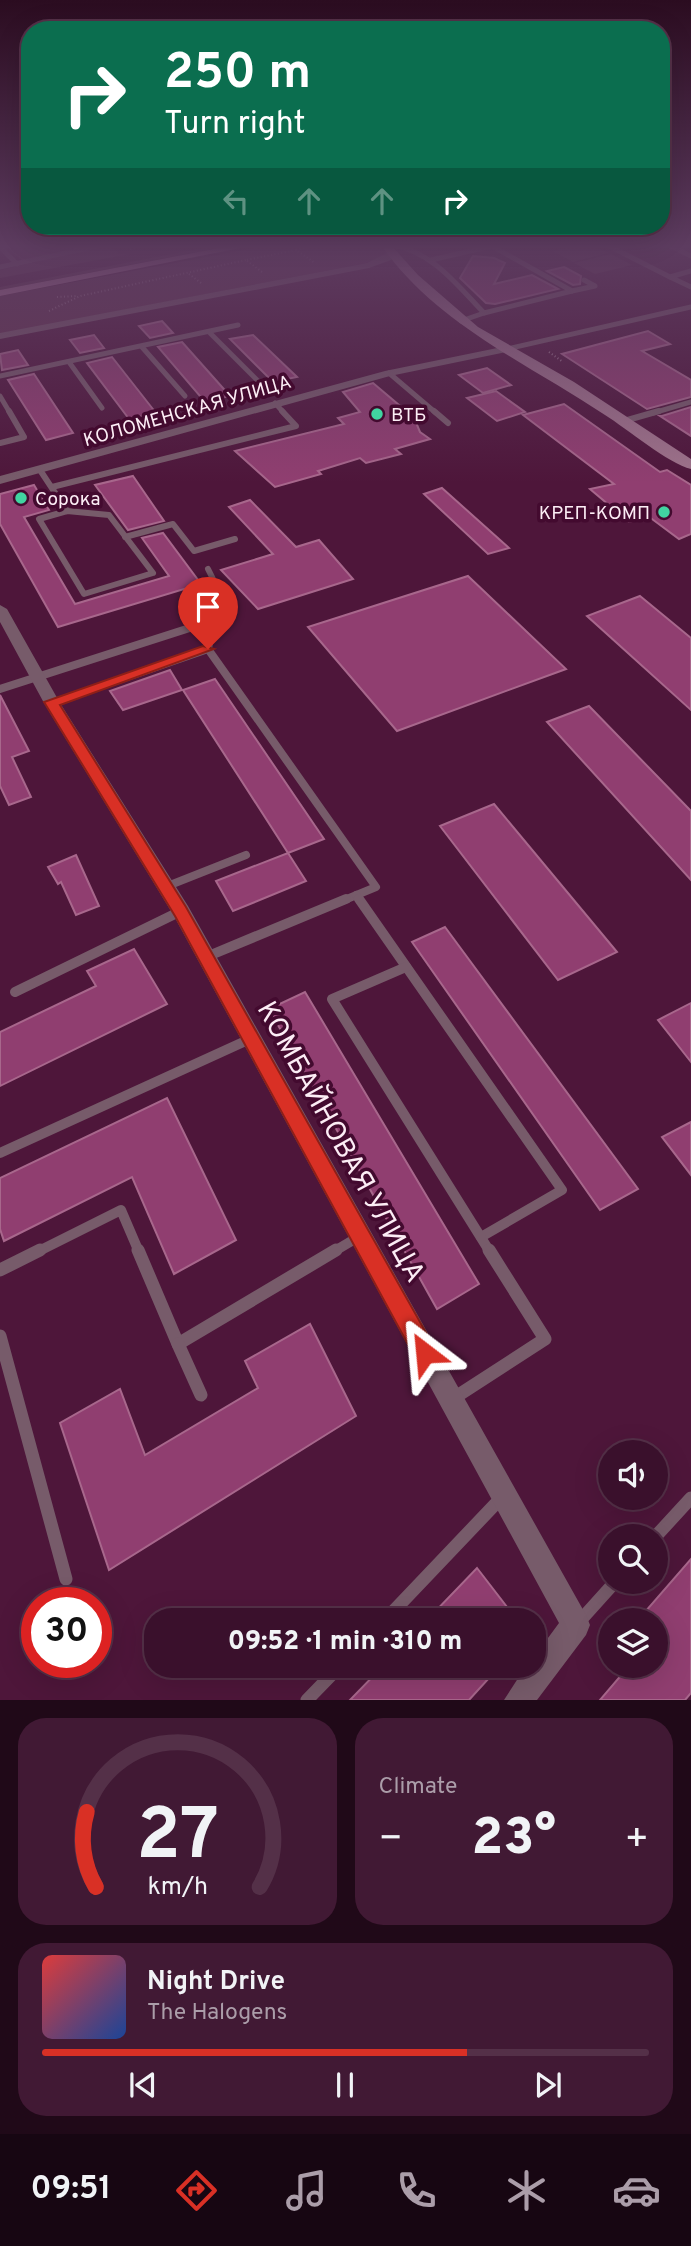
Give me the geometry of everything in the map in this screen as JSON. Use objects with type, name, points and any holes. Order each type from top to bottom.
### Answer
[{"type":"street","points":[[0,336],[62,324]]},
{"type":"street","points":[[466,324],[691,465]]},
{"type":"street","name":"КОЛОМЕНСКАЯ УЛИЦА","points":[[0,480],[389,373],[512,353]]},
{"type":"street","name":"КОМБАЙНОВАЯ УЛИЦА","points":[[0,609],[51,702],[180,911],[576,1625]]},
{"type":"street","points":[[519,1700],[576,1625]]},
{"type":"lane","points":[[512,353],[624,324]]},
{"type":"lane","points":[[0,376],[238,325]]},
{"type":"lane","points":[[209,332],[258,381]]},
{"type":"lane","points":[[142,346],[185,396]]},
{"type":"lane","points":[[69,362],[102,408]]},
{"type":"lane","points":[[389,373],[449,423]]},
{"type":"lane","points":[[0,397],[24,437],[0,443]]},
{"type":"lane","points":[[624,421],[691,402]]},
{"type":"lane","points":[[52,487],[296,426],[275,403]]},
{"type":"lane","points":[[40,470],[67,511]]},
{"type":"lane","points":[[67,511],[108,515],[153,573],[84,594],[39,519],[67,511]]},
{"type":"lane","points":[[125,537],[173,524],[194,551],[235,539]]},
{"type":"lane","points":[[0,689],[231,615],[208,569]]},
{"type":"lane","points":[[206,957],[376,887],[208,649],[213,621]]},
{"type":"lane","points":[[51,702],[208,649]]},
{"type":"lane","points":[[165,887],[246,855]]},
{"type":"lane","points":[[356,895],[562,1190],[481,1237]]},
{"type":"lane","points":[[15,992],[180,911]]},
{"type":"lane","points":[[406,967],[332,999],[545,1339],[451,1400]]},
{"type":"lane","points":[[0,1153],[250,1039]]},
{"type":"lane","points":[[0,1270],[121,1210],[201,1395]]},
{"type":"lane","points":[[178,1344],[360,1237]]},
{"type":"lane","points":[[0,1336],[66,1579]]},
{"type":"lane","points":[[396,1608],[504,1494]]},
{"type":"lane","points":[[667,1524],[691,1498]]},
{"type":"lane","points":[[576,1625],[604,1594]]},
{"type":"lane","points":[[307,1700],[328,1678]]},
{"type":"path","points":[[512,353],[546,350],[568,365]]},
{"type":"shaded area","points":[[0,324],[50,324],[0,334]]},
{"type":"building","points":[[165,324],[173,333],[150,338],[139,326]]},
{"type":"building","points":[[648,331],[670,344],[642,351],[691,380],[691,397],[647,409],[562,354]]},
{"type":"building","points":[[94,335],[104,348],[80,353],[70,340]]},
{"type":"building","points":[[253,335],[297,377],[273,382],[230,339]]},
{"type":"building","points":[[182,342],[230,396],[205,402],[158,347]]},
{"type":"building","points":[[18,350],[28,365],[2,370],[0,354]]},
{"type":"building","points":[[112,357],[156,413],[129,419],[87,363]]},
{"type":"building","points":[[487,368],[511,385],[483,393],[459,375]]},
{"type":"building","points":[[34,374],[73,433],[46,440],[8,380]]},
{"type":"building","points":[[373,383],[405,410],[410,408],[420,432],[430,439],[395,449],[401,454],[366,463],[360,458],[318,471],[321,474],[275,487],[235,451],[344,424],[338,418],[360,412],[343,392]]},
{"type":"building","points":[[496,391],[525,412],[497,421],[467,398]]},
{"type":"building","points":[[564,404],[660,472],[667,470],[691,485],[691,534],[679,539],[648,516],[629,522],[590,489],[614,484],[523,415]]},
{"type":"building","points":[[691,407],[691,436],[660,416],[662,416]]},
{"type":"building","points":[[133,476],[164,521],[128,530],[95,485]]},
{"type":"building","points":[[34,485],[49,510],[24,517],[75,604],[169,576],[142,538],[163,533],[201,584],[58,627],[0,524],[0,494]]},
{"type":"building","points":[[442,488],[509,548],[488,554],[424,494]]},
{"type":"building","points":[[250,500],[296,547],[319,540],[353,579],[258,609],[221,570],[273,554],[229,507]]},
{"type":"building","points":[[468,576],[566,669],[397,731],[308,627]]},
{"type":"building","points":[[640,596],[691,638],[691,710],[587,616]]},
{"type":"building","points":[[170,670],[182,690],[123,710],[110,691]]},
{"type":"building","points":[[215,679],[324,839],[288,853],[183,690]]},
{"type":"building","points":[[0,695],[29,751],[12,757],[31,797],[9,805],[0,786]]},
{"type":"building","points":[[589,706],[691,811],[691,880],[547,722]]},
{"type":"building","points":[[494,804],[617,952],[558,980],[440,826]]},
{"type":"building","points":[[288,853],[306,881],[233,911],[216,881]]},
{"type":"building","points":[[76,855],[99,906],[76,915],[61,882],[58,884],[48,867]]},
{"type":"building","points":[[445,927],[638,1189],[600,1210],[412,942]]},
{"type":"building","points":[[134,949],[167,1004],[0,1086],[0,1032],[96,986],[87,971]]},
{"type":"building","points":[[305,992],[479,1284],[437,1309],[269,1009]]},
{"type":"building","points":[[691,1003],[691,1062],[658,1020]]},
{"type":"building","points":[[167,1098],[236,1240],[174,1274],[132,1177],[4,1241],[0,1229],[0,1178]]},
{"type":"building","points":[[691,1122],[691,1175],[662,1137]]},
{"type":"building","points":[[310,1324],[356,1416],[109,1570],[60,1423],[120,1389],[145,1455],[258,1388],[245,1361]]},
{"type":"building","points":[[691,1559],[691,1693],[685,1700],[600,1700],[619,1678],[668,1678],[668,1608],[648,1608],[661,1594],[668,1594],[668,1585]]},
{"type":"building","points":[[477,1568],[508,1608],[439,1608]]},
{"type":"building","points":[[371,1678],[489,1678],[469,1700],[350,1700]]},
{"type":"place","name":"ВТБ","points":[[377,414]]},
{"type":"place","name":"Сорока","points":[[21,498]]},
{"type":"place","name":"КРЕП-КОМП","points":[[664,512]]},
{"type":"route","points":[[208,649],[51,702],[180,911],[425,1353]]}]
